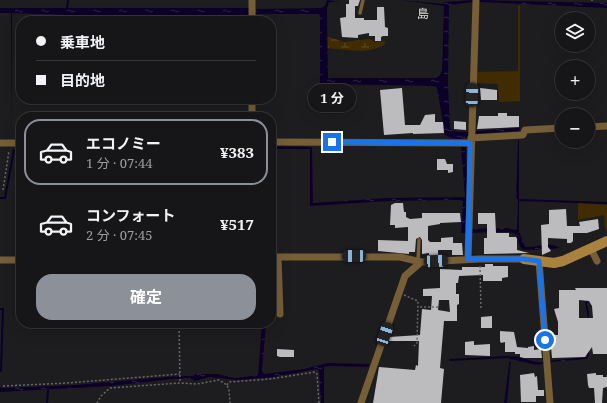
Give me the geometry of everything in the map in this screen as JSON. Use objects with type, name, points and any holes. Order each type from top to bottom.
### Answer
[{"type":"street","points":[[252,0],[252,16]]},
{"type":"street","points":[[468,259],[470,140],[476,0]]},
{"type":"street","points":[[595,127],[607,126]]},
{"type":"street","points":[[276,142],[470,140],[522,136],[525,130],[555,128]]},
{"type":"street","points":[[0,143],[16,143]]},
{"type":"street","points":[[276,257],[400,257],[419,262],[468,259],[524,259],[554,263],[563,261],[607,241]]},
{"type":"street","points":[[591,249],[597,261]]},
{"type":"street","points":[[0,260],[16,260]]},
{"type":"street","points":[[539,261],[550,403]]},
{"type":"street","points":[[361,403],[405,276],[419,262]]},
{"type":"street","points":[[276,268],[280,314]]},
{"type":"lane","points":[[360,13],[363,0]]},
{"type":"lane","points":[[419,240],[419,262]]},
{"type":"path","points":[[3,190],[10,143]]},
{"type":"path","points":[[480,259],[482,310]]},
{"type":"path","points":[[399,293],[418,301],[418,343],[414,346]]},
{"type":"path","points":[[419,307],[440,307]]},
{"type":"path","points":[[179,328],[180,383]]},
{"type":"path","points":[[227,385],[229,382],[270,379],[315,372],[317,374],[318,403]]},
{"type":"path","points":[[3,386],[67,383],[180,374]]},
{"type":"path","points":[[98,403],[101,396],[110,388],[180,383],[197,384],[219,380],[227,385],[230,403]]},
{"type":"green space","points":[[518,6],[520,6],[520,101],[499,102],[498,84],[475,83],[476,72],[518,71]]},
{"type":"green space","points":[[326,36],[344,42],[370,39],[374,42],[385,41],[384,45],[370,50],[348,50],[326,48]]},
{"type":"green space","points":[[578,203],[607,205],[607,229],[605,230],[604,215],[578,220]]},
{"type":"water","points":[[327,0],[340,2],[329,2],[327,9],[328,78],[436,78],[440,75],[442,70],[444,6],[400,0],[443,4],[444,2],[474,0],[474,2],[449,5],[448,83],[450,128],[452,131],[460,132],[520,128],[519,131],[468,134],[468,137],[459,139],[445,135],[437,88],[435,86],[320,84],[319,14],[256,14],[256,9],[321,8],[325,6]]},
{"type":"water","points":[[479,0],[607,3],[607,8],[479,2]]},
{"type":"water","points":[[0,8],[249,8],[249,15],[69,15],[12,13],[11,139],[11,13],[0,13]]},
{"type":"water","points":[[519,140],[519,231],[525,247],[552,245],[560,248],[524,250],[520,246],[515,234],[508,232],[461,233],[463,201],[459,200],[390,201],[310,206],[310,149],[276,149],[276,146],[312,147],[313,203],[387,198],[465,197],[461,147],[466,147],[467,206],[465,229],[517,229],[518,200],[516,197]]},
{"type":"water","points":[[587,301],[589,315],[589,355],[587,359],[551,362],[537,365],[511,359],[507,403],[504,403],[510,357],[515,356],[536,362],[587,357],[588,318],[585,302]]},
{"type":"water","points":[[262,328],[266,328],[262,371],[264,374],[304,369],[328,363],[369,364],[369,367],[324,367],[324,403],[321,403],[319,371],[317,369],[274,377],[237,380],[209,377],[195,381],[190,378],[172,379],[111,386],[0,392],[0,387],[75,385],[193,376],[196,374],[217,374],[235,378],[258,375]]},
{"type":"building","points":[[349,0],[360,0],[358,6],[355,6],[355,18],[364,18],[364,20],[377,20],[377,7],[384,7],[385,27],[388,28],[388,36],[381,37],[381,41],[375,41],[375,36],[369,36],[369,33],[358,35],[358,38],[342,37],[340,18],[346,17],[346,4],[349,4]]},
{"type":"building","points":[[402,88],[405,125],[420,125],[425,115],[435,114],[435,122],[443,122],[444,133],[384,135],[380,90]]},
{"type":"building","points":[[480,88],[497,90],[497,100],[481,100]]},
{"type":"building","points":[[498,113],[507,113],[507,116],[519,116],[519,127],[477,129],[479,116],[498,116]]},
{"type":"building","points":[[454,121],[466,122],[466,130],[454,129]]},
{"type":"building","points":[[437,159],[445,159],[447,164],[453,164],[453,172],[448,173],[448,170],[437,170]]},
{"type":"building","points":[[395,203],[403,203],[406,217],[410,219],[422,218],[422,213],[460,213],[461,222],[440,223],[428,226],[428,240],[430,242],[441,242],[441,238],[453,237],[453,243],[462,243],[463,255],[452,255],[452,250],[438,250],[438,256],[429,257],[429,253],[422,254],[422,240],[420,237],[416,239],[415,252],[409,252],[409,254],[378,251],[378,240],[408,241],[408,227],[395,228],[395,225],[390,225],[391,205]]},
{"type":"building","points":[[566,209],[567,226],[580,226],[579,222],[598,219],[599,229],[587,233],[573,233],[573,241],[571,243],[567,243],[567,239],[548,238],[548,247],[551,251],[542,255],[541,225],[549,224],[549,210]]},
{"type":"building","points":[[478,213],[495,213],[496,233],[509,233],[509,237],[516,237],[517,250],[529,253],[484,254],[484,238],[487,238],[487,224],[478,224]]},
{"type":"building","points":[[485,264],[493,264],[493,266],[508,266],[508,277],[502,278],[502,281],[483,281],[483,275],[459,276],[458,283],[456,283],[456,294],[459,294],[457,321],[444,321],[440,368],[444,369],[441,403],[373,403],[379,367],[415,370],[416,365],[418,366],[419,341],[388,341],[389,337],[420,335],[422,309],[431,310],[432,296],[423,296],[423,289],[440,288],[440,269],[462,270],[462,267],[485,267]],"holes":[[[439,300],[449,300],[450,312],[438,310]]]},
{"type":"building","points":[[575,288],[607,288],[607,354],[593,354],[592,347],[585,357],[552,358],[550,335],[558,335],[558,322],[554,309],[559,308],[559,290],[576,290]],"holes":[[[579,300],[589,301],[592,306],[593,318],[579,318]]]},
{"type":"building","points":[[492,316],[492,328],[481,328],[481,317]]},
{"type":"building","points":[[500,331],[514,332],[517,347],[528,348],[534,346],[534,350],[541,349],[542,358],[524,358],[520,357],[520,354],[515,354],[515,352],[505,352],[505,342],[501,343],[500,341]]},
{"type":"building","points":[[474,341],[474,345],[490,344],[490,356],[465,355],[465,342]]},
{"type":"building","points":[[277,349],[294,350],[294,357],[277,356]]},
{"type":"building","points":[[534,373],[535,377],[537,376],[538,390],[544,390],[544,396],[536,396],[536,402],[521,402],[520,375]]},
{"type":"building","points":[[596,373],[596,375],[603,375],[603,377],[607,377],[607,387],[603,388],[602,403],[595,403],[594,388],[589,388],[588,385],[587,374]]},
{"type":"waterway","points":[[67,8],[68,0]]},
{"type":"waterway","points":[[0,198],[5,198],[14,150]]},
{"type":"waterway","points":[[520,200],[607,203]]},
{"type":"waterway","points":[[0,309],[3,309],[1,371]]},
{"type":"waterway","points":[[450,360],[509,357]]},
{"type":"waterway","points":[[47,403],[48,390]]},
{"type":"district","name":"島","points":[[423,14]]},
{"type":"route","points":[[332,142],[470,143],[468,259],[524,259],[539,261],[545,340]]}]
